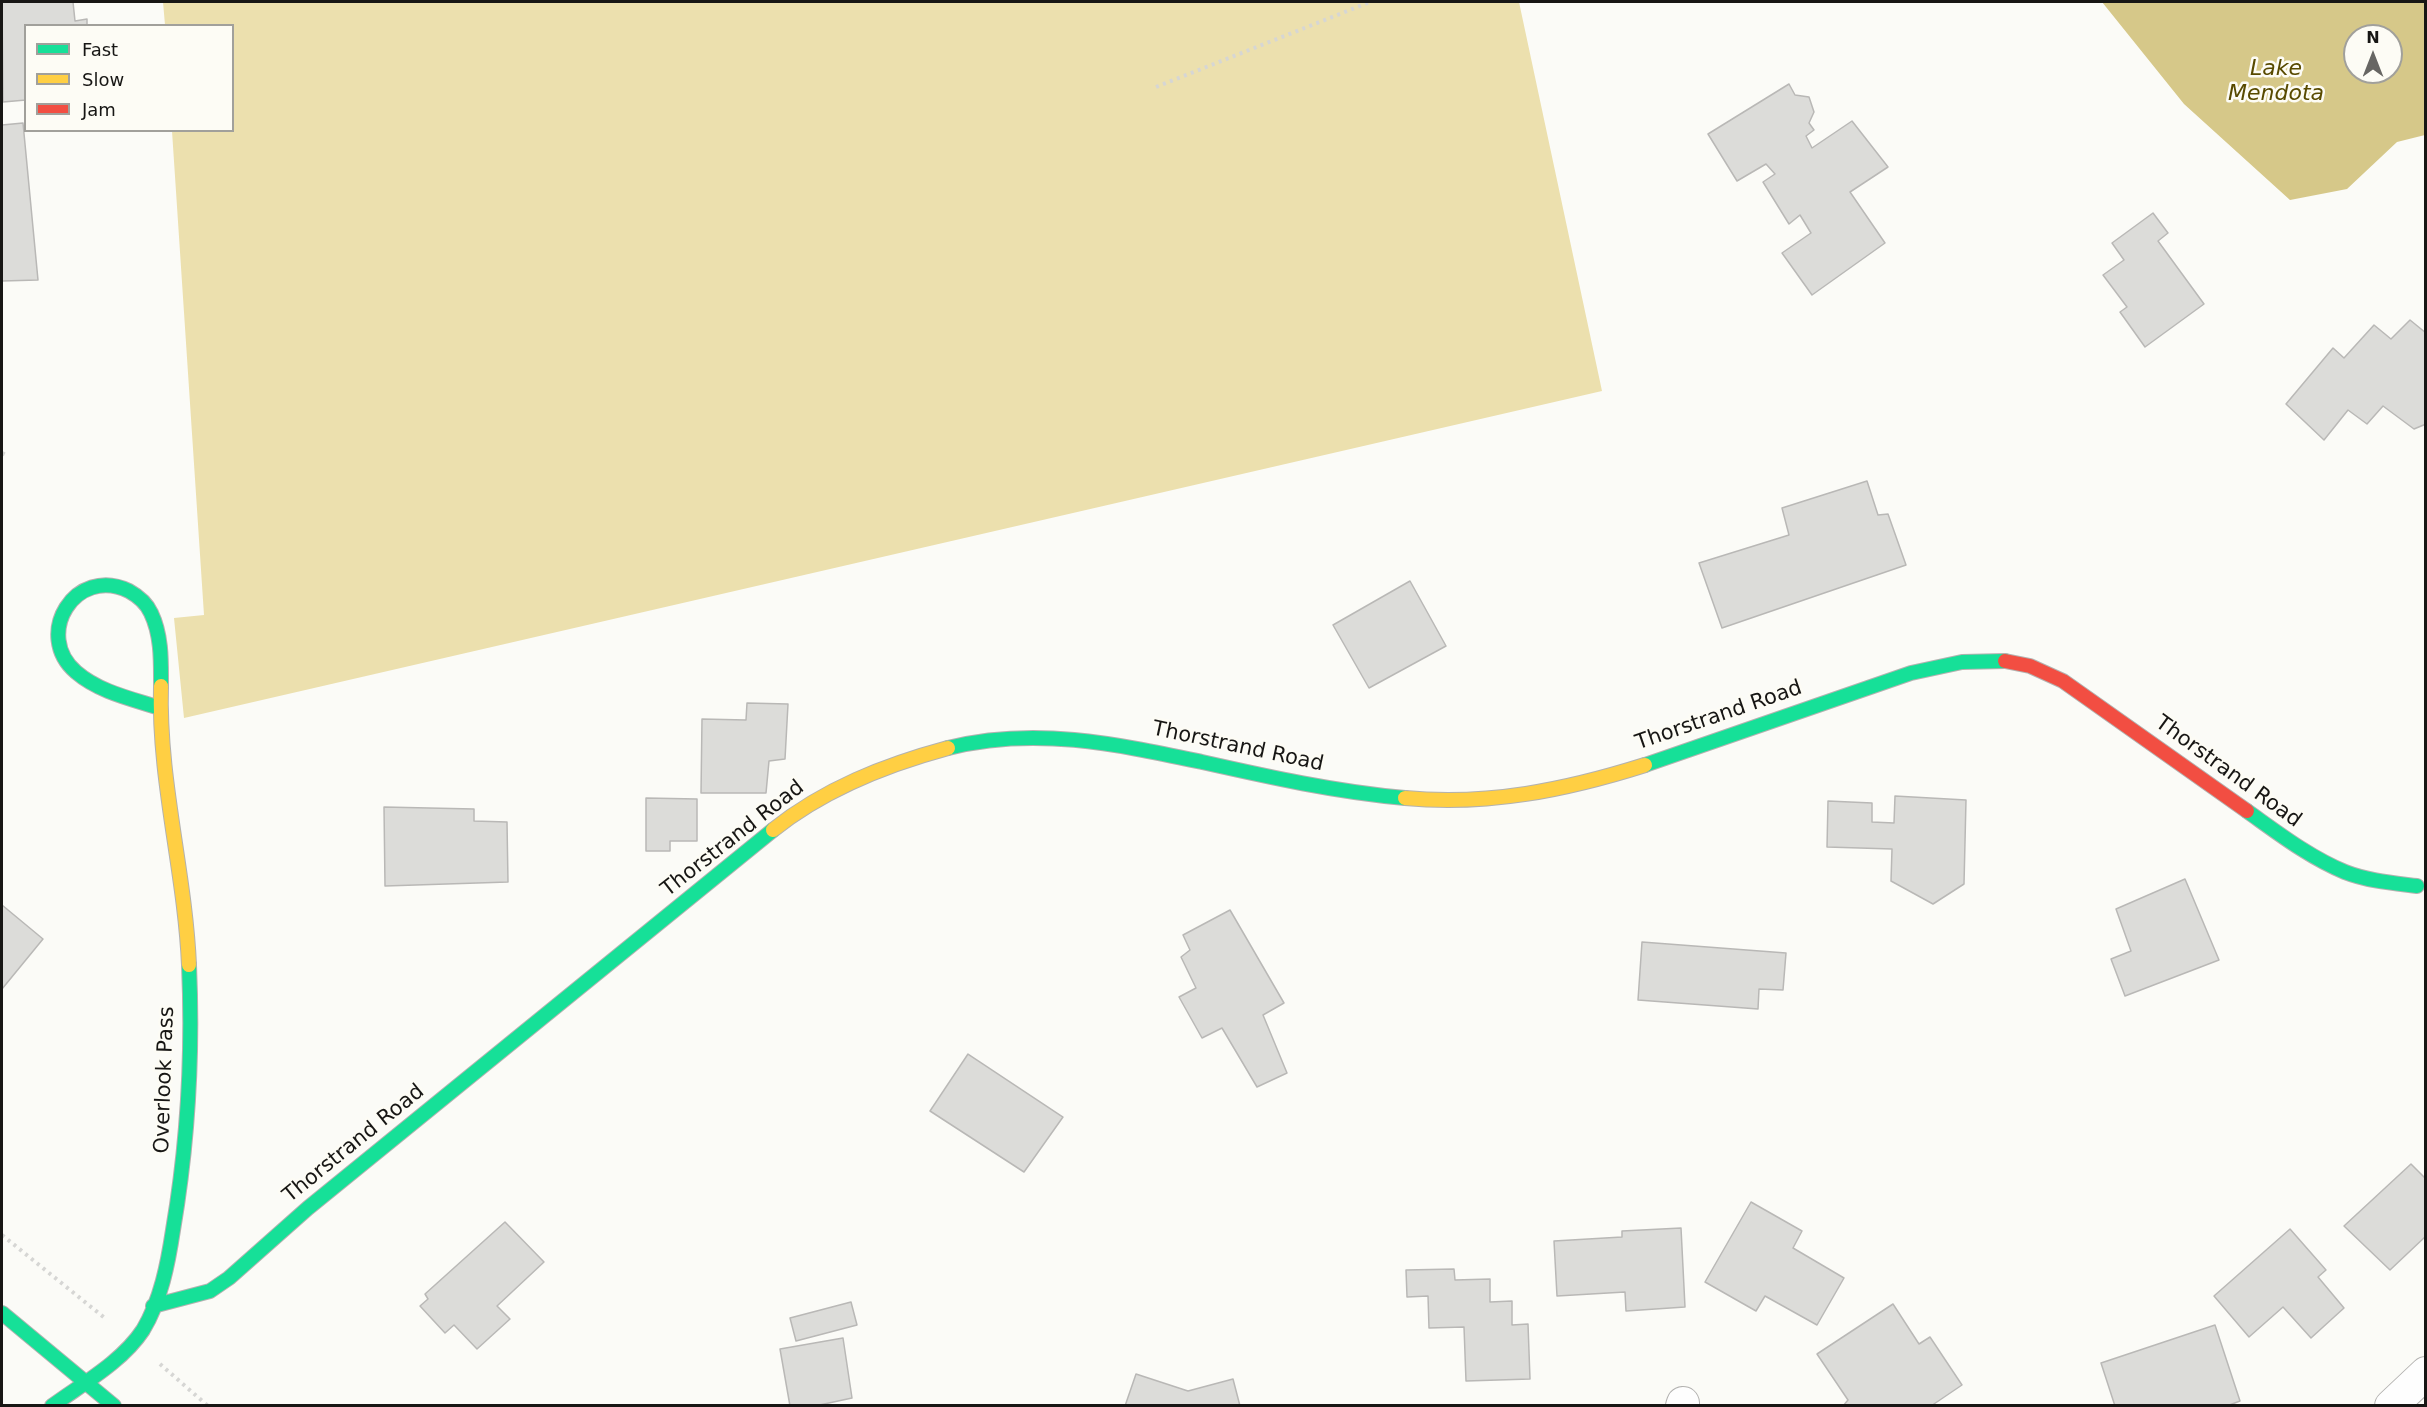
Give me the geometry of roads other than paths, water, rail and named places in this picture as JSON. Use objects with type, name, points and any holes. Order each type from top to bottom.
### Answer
[{"type":"street","name":"Overlook Pass","points":[[52,1406],[132,1342],[142,1330],[153,1306],[171,1247],[189,1121],[191,1033],[186,924],[160,708],[161,666],[151,611],[142,599],[113,586],[90,586],[81,591],[64,611],[58,630],[58,644],[64,658],[93,685],[160,708]]},
{"type":"street","name":"Thorstrand Road","points":[[153,1306],[210,1291],[229,1278],[308,1208],[798,810],[839,786],[881,767],[981,741],[1053,737],[1114,743],[1272,777],[1392,798],[1461,801],[1503,798],[1558,789],[1645,764],[1885,680],[1977,661],[2006,661],[2034,666],[2063,681],[2298,848],[2355,875],[2375,881],[2417,886]]},
{"type":"street","points":[[2,1313],[114,1406]]},
{"type":"street","points":[[2391,1406],[2426,1373]]},
{"type":"water","name":"Lake Mendota","points":[[2102,2],[2425,2],[2425,135],[2397,142],[2347,189],[2290,200],[2184,104]]}]
